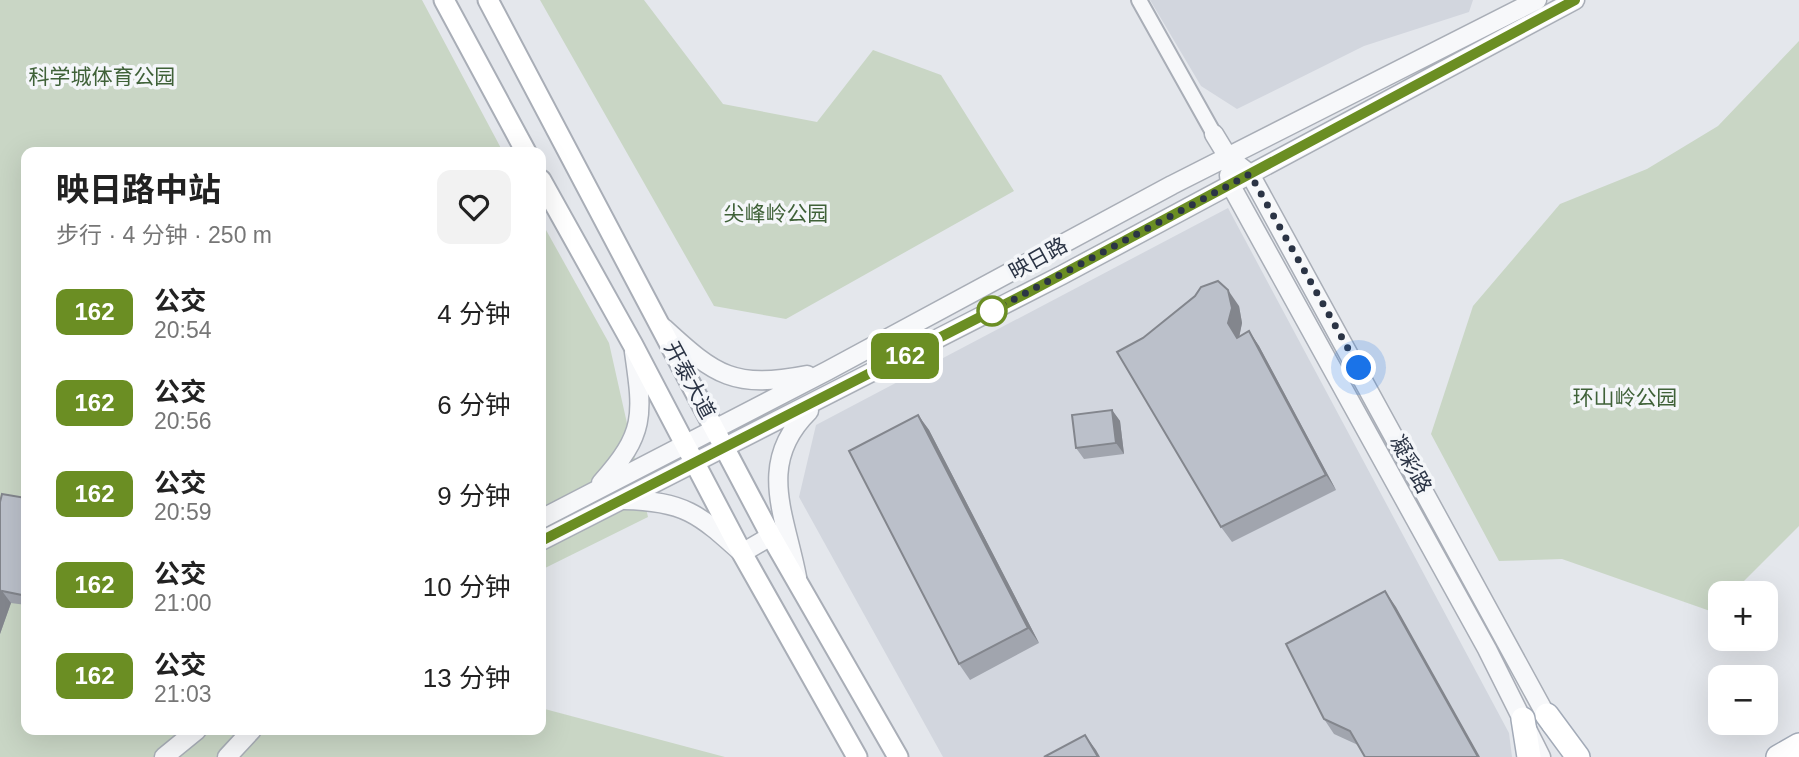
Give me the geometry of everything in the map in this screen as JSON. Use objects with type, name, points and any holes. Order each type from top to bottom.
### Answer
[{"type":"main road","points":[[444,0],[523,147]]},
{"type":"main road","name":"开泰大道","points":[[488,0],[771,536],[898,757]]},
{"type":"main road","name":"开泰大道","points":[[546,189],[633,345],[742,553],[857,757]]},
{"type":"main road","points":[[1547,715],[1577,757]]},
{"type":"main road","points":[[1523,719],[1529,757]]},
{"type":"main road","points":[[1778,757],[1799,745]]},
{"type":"street","points":[[1139,0],[1228,158],[1250,174]]},
{"type":"street","name":"映日路","points":[[546,516],[827,372],[1161,191],[1537,0]]},
{"type":"street","name":"映日路","points":[[546,538],[828,395],[1575,0]]},
{"type":"street","points":[[1228,158],[1230,184]]},
{"type":"street","name":"凝彩路","points":[[1250,174],[1568,757]]},
{"type":"street","name":"凝彩路","points":[[1230,184],[1523,719],[1541,757]]},
{"type":"street","points":[[662,326],[699,361],[741,380],[768,382],[827,372]]},
{"type":"street","points":[[595,490],[625,457],[636,433],[641,412],[633,345]]},
{"type":"street","points":[[798,580],[776,479],[788,435],[828,395]]},
{"type":"street","points":[[621,500],[654,500],[689,510],[704,518],[742,553],[771,536]]},
{"type":"street","points":[[164,757],[191,735]]},
{"type":"street","points":[[227,757],[247,735]]},
{"type":"shaded area","points":[[1150,0],[1473,0],[1469,12],[1364,46],[1237,109],[1201,86]]},
{"type":"shaded area","points":[[1228,208],[1509,733],[1512,757],[943,757],[799,497],[816,425]]},
{"type":"green space","name":"科学城体育公园","points":[[0,0],[422,0],[500,147],[21,147],[21,735],[546,735],[546,709],[725,757],[0,757]]},
{"type":"green space","name":"尖峰岭公园","points":[[540,0],[644,0],[723,104],[817,122],[873,50],[941,75],[1014,191],[786,319],[714,306]]},
{"type":"green space","name":"环山岭公园","points":[[1799,41],[1799,526],[1744,581],[1708,581],[1708,610],[1562,559],[1499,561],[1431,434],[1473,306],[1560,204],[1647,169],[1718,126]]},
{"type":"green space","points":[[546,230],[609,343],[648,517],[546,568]]},
{"type":"building","points":[[1218,281],[1228,290],[1232,308],[1228,323],[1237,338],[1249,331],[1326,475],[1221,527],[1117,352],[1143,338],[1195,296],[1201,287]]},
{"type":"building","points":[[1112,410],[1116,443],[1076,448],[1072,415]]},
{"type":"building","points":[[918,415],[1028,628],[959,664],[849,451]]},
{"type":"building","points":[[2,494],[21,497],[21,595],[2,591],[0,598]]},
{"type":"building","points":[[1385,591],[1478,757],[1365,757],[1350,731],[1324,719],[1286,644]]},
{"type":"building","points":[[1085,735],[1098,757],[1044,757]]},
{"type":"bus line","name":"162","points":[[546,538],[1094,258],[1575,0]]},
{"type":"route","points":[[992,311],[1250,174],[1359,368]]}]
